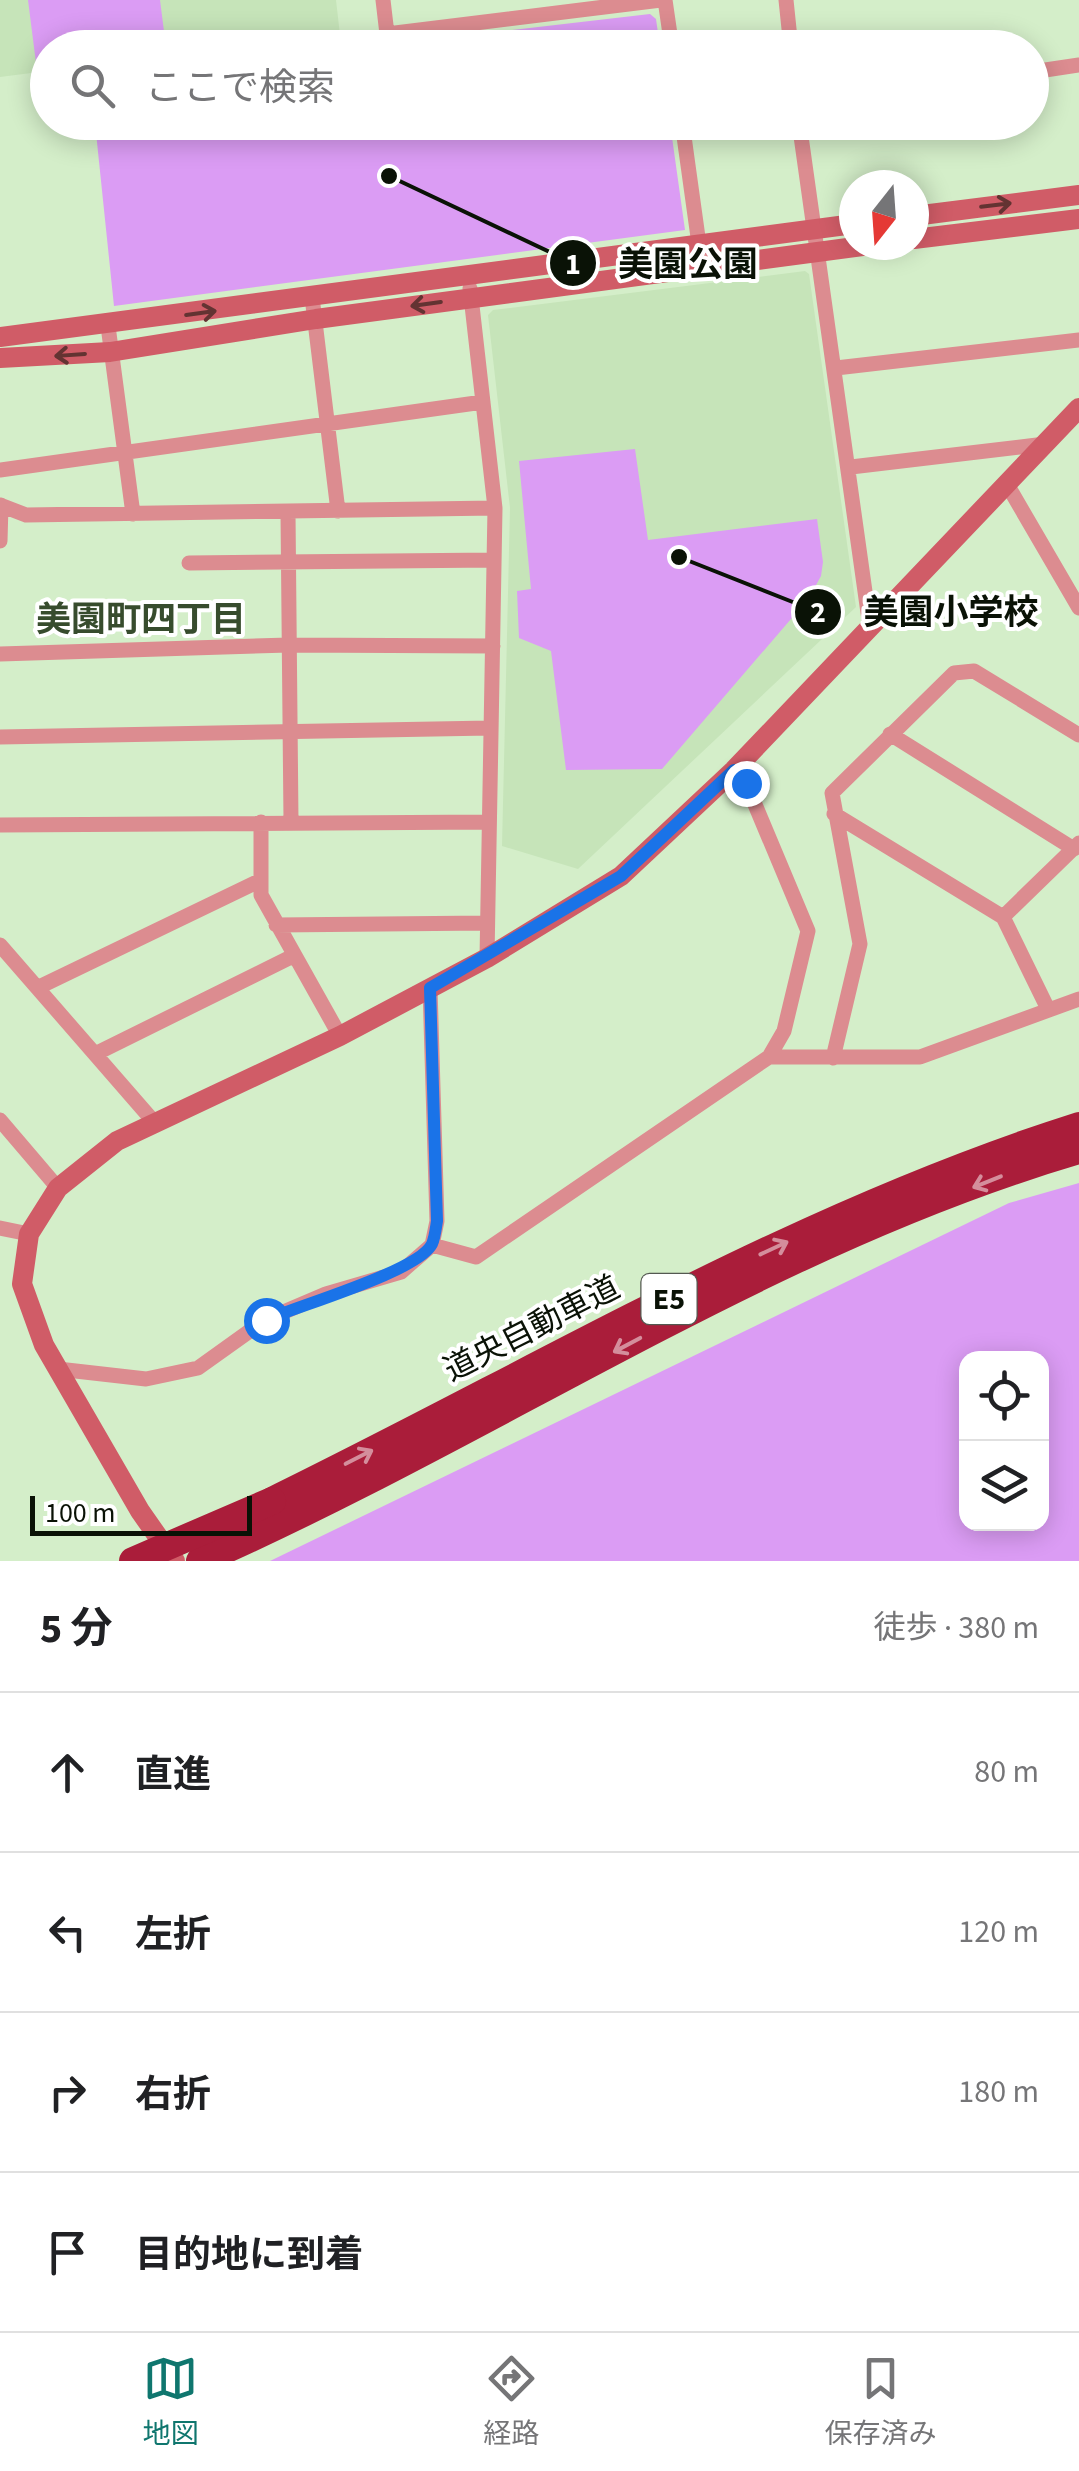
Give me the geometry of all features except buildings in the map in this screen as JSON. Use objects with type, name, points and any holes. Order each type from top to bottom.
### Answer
[{"type":"highway","name":"道央自動車道","points":[[200,1561],[277,1512],[691,1287],[854,1210],[1079,1126]]},
{"type":"highway","name":"道央自動車道","points":[[133,1561],[277,1512],[705,1303],[865,1231],[1034,1163],[1079,1150]]},
{"type":"street","points":[[382,0],[386,30]]},
{"type":"street","points":[[414,30],[582,5],[663,0],[669,30]]},
{"type":"street","points":[[786,0],[788,30]]},
{"type":"street","points":[[1049,69],[1079,65]]},
{"type":"street","points":[[684,140],[702,266]]},
{"type":"street","points":[[803,140],[851,466],[870,628]]},
{"type":"street","points":[[929,214],[1079,195]]},
{"type":"street","points":[[929,238],[1079,218]]},
{"type":"street","points":[[6,360],[110,352],[316,319],[698,243],[839,226]]},
{"type":"street","points":[[0,337],[312,297],[470,288],[839,249]]},
{"type":"street","points":[[470,288],[495,508],[487,958]]},
{"type":"street","points":[[312,297],[338,510]]},
{"type":"street","points":[[108,326],[133,514]]},
{"type":"street","points":[[836,368],[1079,340]]},
{"type":"street","points":[[0,470],[483,402]]},
{"type":"street","points":[[175,1561],[140,1511],[58,1369],[22,1284],[29,1234],[58,1188],[116,1141],[340,1036],[487,958],[621,876],[734,770],[1079,408]]},
{"type":"street","points":[[851,466],[1045,444]]},
{"type":"street","points":[[1008,486],[1079,608]]},
{"type":"street","points":[[0,540],[0,505],[26,515],[495,508]]},
{"type":"street","points":[[288,513],[290,821]]},
{"type":"street","points":[[189,563],[494,560]]},
{"type":"street","points":[[0,654],[288,646],[493,646]]},
{"type":"street","points":[[833,1058],[860,944],[832,793],[954,673],[974,671],[1079,735]]},
{"type":"street","points":[[0,738],[490,728]]},
{"type":"street","points":[[890,734],[1076,846],[1003,917]]},
{"type":"street","points":[[432,1246],[476,1257],[769,1057],[784,1030],[808,931],[746,783],[734,770]]},
{"type":"street","points":[[834,814],[1003,917],[1048,1009]]},
{"type":"street","points":[[261,822],[259,881],[276,924],[340,1036]]},
{"type":"street","points":[[0,826],[488,822]]},
{"type":"street","points":[[39,987],[259,881]]},
{"type":"street","points":[[276,924],[487,923]]},
{"type":"street","points":[[0,945],[154,1122]]},
{"type":"street","points":[[96,1054],[293,956]]},
{"type":"street","points":[[58,1369],[146,1379],[198,1368],[266,1320],[326,1294],[402,1272],[432,1246],[437,1221],[430,988]]},
{"type":"street","points":[[769,1057],[920,1057],[1079,999]]},
{"type":"street","points":[[0,1120],[58,1188]]},
{"type":"street","points":[[0,1228],[29,1234]]},
{"type":"shaded area","points":[[0,0],[336,0],[339,30],[30,30],[30,73],[0,77]]},
{"type":"shaded area","points":[[28,0],[160,0],[164,30],[32,30]]},
{"type":"shaded area","points":[[650,14],[656,19],[658,30],[512,30]]},
{"type":"shaded area","points":[[97,140],[672,140],[685,230],[114,306]]},
{"type":"shaded area","points":[[805,271],[809,274],[856,607],[578,869],[502,846],[510,508],[488,315],[493,310]]},
{"type":"shaded area","points":[[635,449],[648,540],[817,519],[821,576],[809,598],[662,769],[566,770],[551,651],[519,638],[517,591],[531,589],[519,461]]},
{"type":"shaded area","points":[[1079,1183],[1079,1561],[270,1561],[1009,1203]]},
{"type":"place","name":"美園公園","points":[[389,176]]},
{"type":"place","name":"美園小学校","points":[[679,557]]},
{"type":"district","name":"美園町四丁目","points":[[141,620]]},
{"type":"route","points":[[266,1320],[326,1294],[402,1272],[432,1246],[437,1221],[430,988],[573,908],[621,876],[734,770],[746,783]]}]
